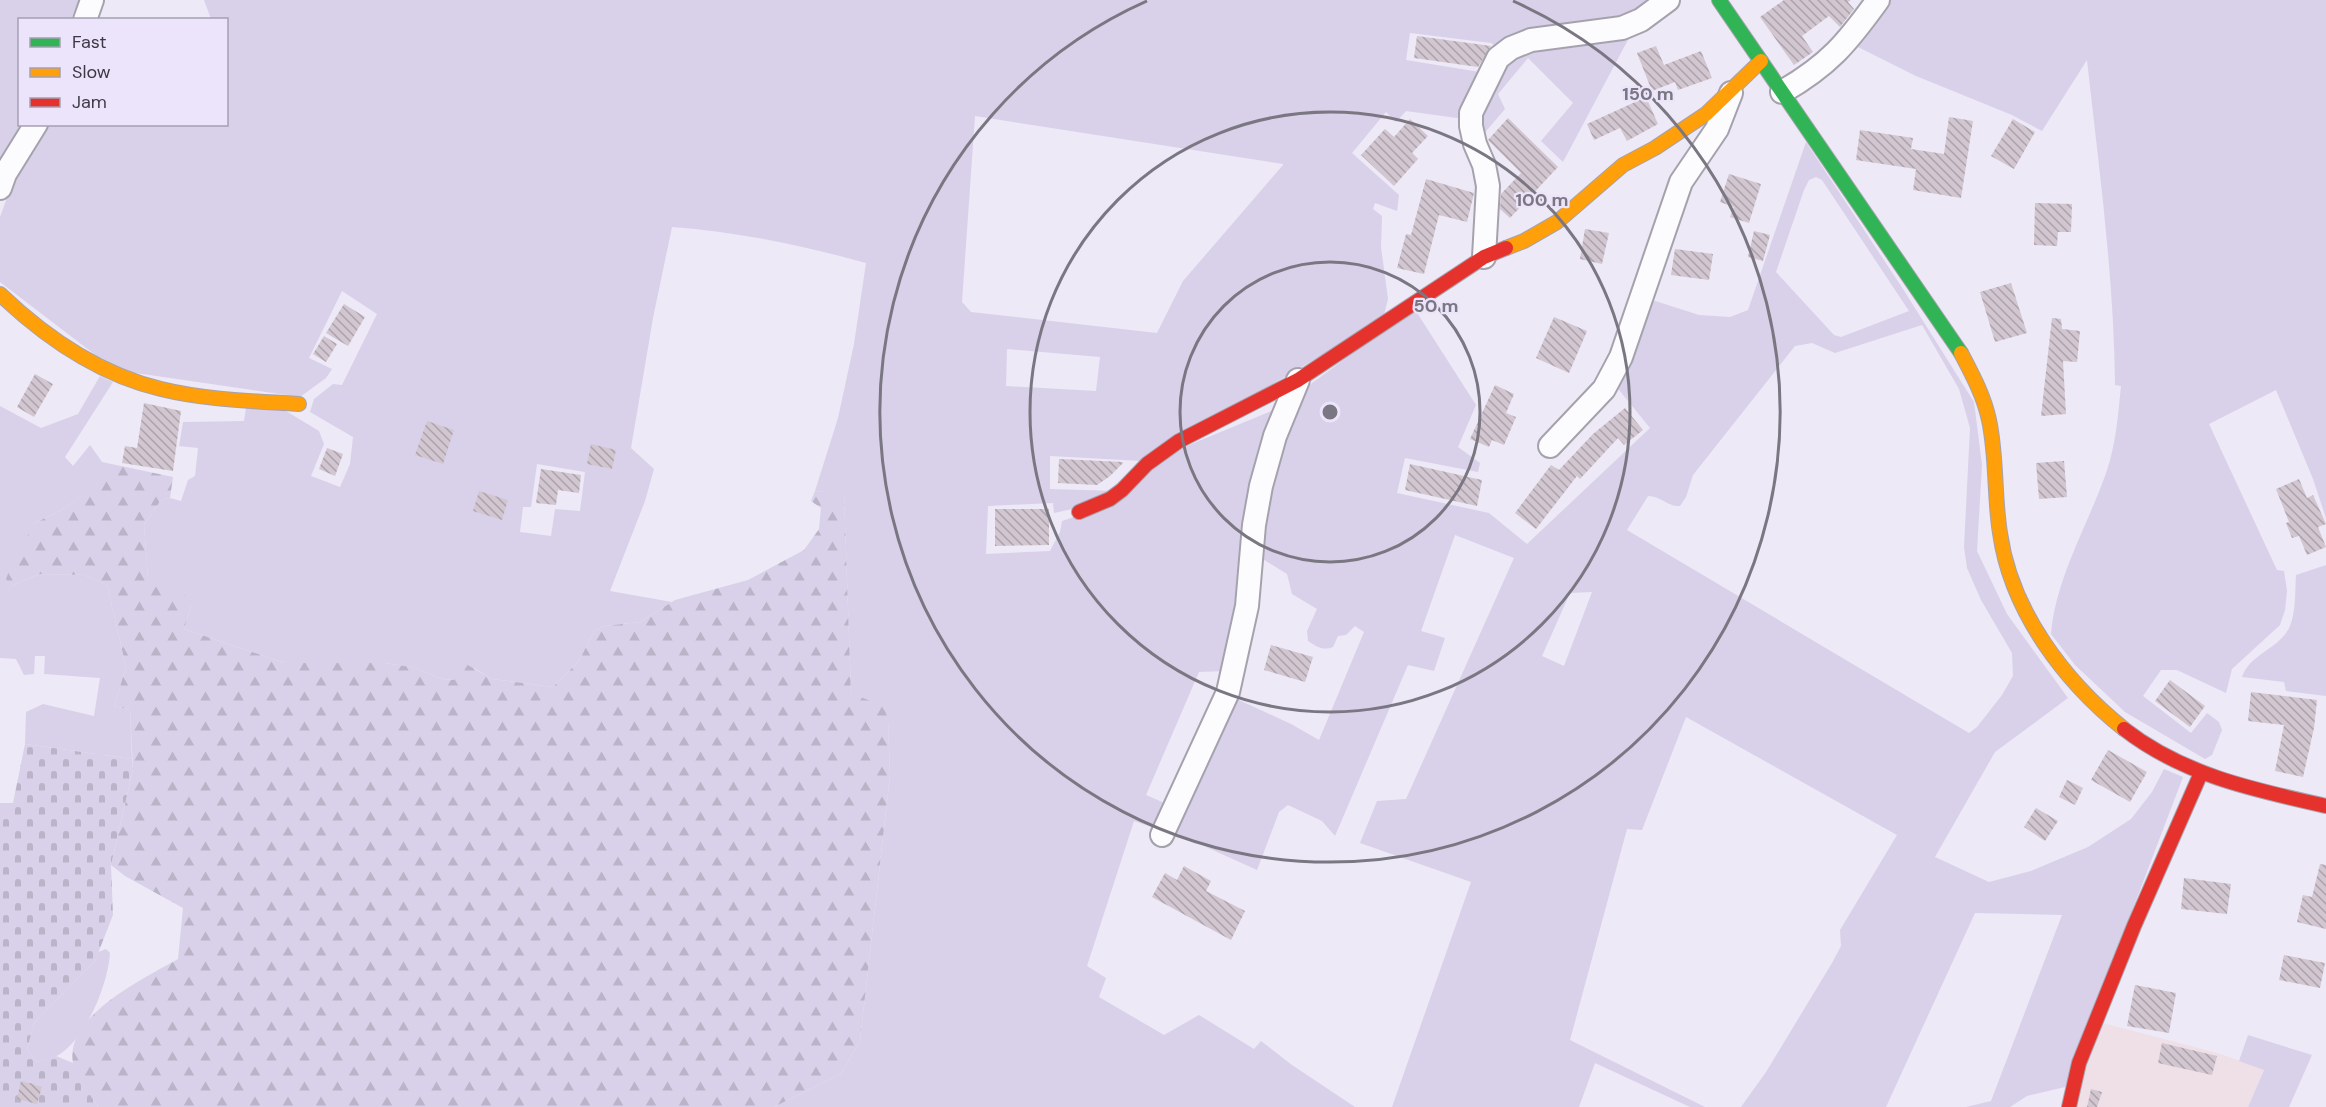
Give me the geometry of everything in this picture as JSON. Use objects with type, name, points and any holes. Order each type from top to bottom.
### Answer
[{"type":"street","points":[[86,18],[92,0]]},
{"type":"street","points":[[1484,257],[1488,186],[1484,165],[1475,144],[1471,112],[1498,58],[1511,48],[1531,40],[1622,28],[1641,20],[1668,0]]},
{"type":"street","points":[[1719,0],[1959,349],[1978,388],[1991,428],[2002,546],[2009,574],[2023,606],[2042,639],[2068,674],[2105,713],[2127,732],[2166,757],[2200,773],[2326,806]]},
{"type":"street","points":[[1782,92],[1805,79],[1834,56],[1878,0]]},
{"type":"street","points":[[1079,512],[1110,499],[1147,464],[1179,441],[1298,380],[1484,257],[1524,241],[1557,222],[1623,165],[1655,148],[1706,114],[1735,83],[1761,61]]},
{"type":"street","points":[[1550,446],[1605,390],[1621,357],[1681,182],[1717,129],[1735,83]]},
{"type":"street","points":[[0,188],[5,174],[35,126]]},
{"type":"street","points":[[0,294],[42,333],[120,377],[187,394],[299,404]]},
{"type":"street","points":[[1162,835],[1228,692],[1247,606],[1254,525],[1261,486],[1275,436],[1298,380]]},
{"type":"street","points":[[2069,1107],[2079,1063],[2134,926],[2200,773]]},
{"type":"shaded area","points":[[2091,1020],[2217,1053],[2264,1069],[2248,1107],[2063,1107]]},
{"type":"green space","points":[[0,0],[79,0],[71,18],[18,18],[18,126],[22,126],[0,165]]},
{"type":"green space","points":[[204,0],[1660,0],[1636,17],[1499,49],[1491,43],[1410,33],[1406,60],[1486,73],[1464,115],[1457,118],[1406,111],[1396,122],[1386,112],[1352,153],[1399,195],[1397,211],[1375,203],[1373,209],[1382,216],[1381,247],[1388,299],[1383,319],[1142,461],[1050,456],[1050,489],[1116,491],[1081,507],[1054,513],[1053,503],[988,506],[986,554],[1050,551],[1060,532],[1062,521],[1092,511],[1165,455],[1281,407],[1227,671],[1199,672],[1146,795],[1169,805],[1160,830],[1134,821],[1087,966],[1106,978],[1099,997],[1164,1035],[1199,1015],[1254,1049],[1261,1041],[1292,1065],[1355,1107],[774,1107],[841,1074],[860,1041],[890,775],[888,721],[851,693],[844,494],[815,491],[838,418],[854,344],[866,263],[770,240],[672,227],[653,318],[631,448],[654,469],[645,501],[610,591],[672,602],[640,622],[604,626],[594,631],[579,661],[553,687],[492,679],[474,668],[455,680],[442,679],[412,667],[384,663],[285,663],[184,629],[191,606],[148,578],[144,525],[161,500],[170,498],[181,501],[188,480],[195,476],[198,448],[179,446],[183,422],[244,421],[247,401],[281,408],[319,431],[324,444],[311,476],[340,487],[350,464],[353,437],[310,412],[314,399],[333,384],[342,385],[377,314],[342,291],[309,358],[332,369],[326,378],[300,397],[115,370],[0,282],[0,217],[12,184],[47,126],[228,126],[228,18],[211,18]],"holes":[[[975,116],[1283,164],[1183,281],[1157,333],[971,312],[962,302]],[[1007,349],[1100,357],[1096,391],[1006,386]],[[537,464],[585,472],[580,511],[555,509],[551,536],[520,532],[523,507],[531,507]]]},
{"type":"green space","points":[[1885,0],[2326,0],[2326,518],[2313,479],[2276,390],[2209,424],[2277,570],[2284,571],[2287,591],[2285,610],[2280,625],[2232,669],[2226,693],[2177,670],[2161,670],[2143,696],[2191,733],[2207,713],[2219,722],[2222,730],[2212,755],[2205,759],[2125,712],[2075,665],[2051,634],[2059,592],[2099,493],[2112,452],[2121,386],[2115,385],[2109,263],[2087,60],[2042,131],[2012,115],[1916,76],[1854,45]]},
{"type":"green space","points":[[1630,36],[1563,162],[1541,141],[1573,103],[1528,58],[1498,94],[1505,109],[1482,136],[1480,105],[1493,77],[1533,43]]},
{"type":"green space","points":[[1806,142],[1974,402],[1982,465],[1977,551],[2007,614],[2068,698],[1995,752],[1935,857],[1989,882],[2031,871],[2088,847],[2131,819],[2152,792],[2164,769],[2183,777],[2065,1087],[2027,1096],[2010,1107],[1966,1107],[1991,1101],[2062,915],[1975,913],[1886,1107],[1741,1107],[1766,1072],[1832,963],[1841,946],[1840,930],[1897,835],[1686,717],[1642,830],[1627,829],[1570,1040],[1705,1107],[1690,1107],[1595,1063],[1579,1107],[1392,1107],[1471,882],[1360,843],[1377,801],[1406,799],[1514,558],[1455,535],[1421,631],[1445,638],[1434,671],[1408,665],[1335,836],[1322,821],[1288,805],[1279,812],[1257,870],[1173,832],[1230,696],[1291,724],[1319,740],[1364,632],[1355,626],[1346,635],[1338,636],[1333,647],[1326,649],[1308,641],[1307,631],[1317,609],[1292,594],[1287,574],[1256,555],[1267,487],[1304,389],[1414,308],[1476,405],[1458,447],[1480,463],[1478,472],[1405,458],[1397,493],[1489,513],[1527,544],[1650,428],[1615,385],[1646,298],[1699,315],[1730,317],[1748,310]],"holes":[[[1816,177],[1822,180],[1909,311],[1841,337],[1834,335],[1776,272],[1804,190],[1809,180]],[[1922,325],[1959,389],[1970,428],[1964,547],[1967,568],[1981,600],[2012,653],[2013,676],[2002,695],[1977,727],[1969,733],[1627,530],[1648,496],[1680,506],[1686,497],[1693,475],[1795,346],[1812,343],[1835,353]],[[1592,592],[1564,666],[1542,656],[1570,593]]]},
{"type":"green space","points":[[100,376],[113,382],[65,457],[73,466],[90,445],[102,462],[103,480],[63,509],[35,523],[11,586],[39,574],[84,575],[107,585],[126,667],[114,706],[130,710],[132,759],[25,744],[26,712],[43,704],[94,716],[100,678],[44,674],[45,656],[35,656],[34,674],[24,675],[16,659],[0,658],[0,406],[41,428],[78,414]]},
{"type":"green space","points":[[102,462],[173,477],[170,498],[161,500],[144,525],[148,577],[182,591],[191,606],[184,629],[285,663],[384,663],[412,667],[442,679],[454,680],[457,667],[466,664],[492,679],[553,687],[579,661],[594,631],[604,626],[640,622],[675,600],[748,580],[804,550],[819,529],[821,508],[811,501],[815,491],[844,493],[851,693],[885,707],[888,721],[890,775],[860,1041],[841,1074],[774,1107],[98,1107],[80,1081],[75,1069],[74,1046],[81,1030],[110,1000],[178,959],[183,908],[125,876],[111,865],[133,769],[130,710],[114,706],[126,667],[107,585],[84,575],[39,574],[11,586],[6,579],[13,561],[35,523],[63,509],[102,480]]},
{"type":"green space","points":[[2326,565],[2326,696],[2286,691],[2284,682],[2242,677],[2251,663],[2279,640],[2290,626],[2296,575]]},
{"type":"green space","points":[[25,744],[132,759],[133,769],[111,865],[113,915],[95,961],[34,1023],[27,1049],[37,1062],[56,1056],[73,1063],[81,1081],[98,1107],[0,1107],[0,803],[13,803]]},
{"type":"green space","points":[[106,949],[110,953],[105,981],[85,1026],[66,1050],[55,1057],[37,1062],[27,1049],[34,1023],[95,961],[98,952]]},
{"type":"green space","points":[[2248,1035],[2312,1055],[2289,1107],[2248,1107],[2264,1070],[2239,1061]]},
{"type":"building","points":[[1784,0],[1851,0],[1848,2],[1854,9],[1840,27],[1829,16],[1802,36],[1813,52],[1794,65],[1760,17]]},
{"type":"building","points":[[1417,36],[1491,46],[1478,67],[1414,58]]},
{"type":"building","points":[[1656,46],[1664,65],[1701,51],[1712,78],[1678,90],[1675,82],[1652,91],[1637,53]]},
{"type":"building","points":[[1646,97],[1658,124],[1627,141],[1620,128],[1594,140],[1587,124]]},
{"type":"building","points":[[1949,117],[1973,121],[1961,198],[1913,190],[1916,169],[1856,160],[1860,130],[1913,138],[1911,149],[1944,154]]},
{"type":"building","points":[[1508,118],[1558,167],[1510,218],[1500,209],[1501,194],[1521,173],[1488,140]]},
{"type":"building","points":[[1410,119],[1428,136],[1412,153],[1418,159],[1394,186],[1361,155],[1385,129],[1394,137]]},
{"type":"building","points":[[2013,119],[2035,132],[2014,169],[1991,156]]},
{"type":"building","points":[[1729,174],[1761,184],[1749,223],[1730,217],[1734,207],[1720,202]]},
{"type":"building","points":[[1426,179],[1474,193],[1467,222],[1439,215],[1424,274],[1397,268],[1406,234],[1411,235]]},
{"type":"building","points":[[2035,203],[2072,204],[2071,232],[2058,232],[2057,246],[2034,245]]},
{"type":"building","points":[[1585,229],[1609,233],[1602,264],[1580,259]]},
{"type":"building","points":[[1754,231],[1770,235],[1763,261],[1748,257]]},
{"type":"building","points":[[1675,249],[1713,254],[1709,280],[1671,275]]},
{"type":"building","points":[[2011,283],[2027,333],[1995,342],[1980,292]]},
{"type":"building","points":[[344,304],[365,317],[348,346],[326,333]]},
{"type":"building","points":[[1554,317],[1587,331],[1569,373],[1536,358]]},
{"type":"building","points":[[2052,318],[2061,319],[2062,329],[2080,331],[2077,362],[2063,361],[2066,414],[2041,416]]},
{"type":"building","points":[[324,336],[337,344],[326,362],[313,354]]},
{"type":"building","points":[[35,374],[53,384],[34,417],[17,407]]},
{"type":"building","points":[[1495,385],[1514,394],[1506,413],[1516,417],[1504,445],[1492,440],[1489,447],[1470,439]]},
{"type":"building","points":[[144,403],[181,411],[173,471],[122,463],[125,446],[137,448]]},
{"type":"building","points":[[1625,408],[1643,430],[1624,445],[1618,438],[1580,479],[1577,476],[1536,529],[1515,513],[1551,465],[1559,470],[1593,434]]},
{"type":"building","points":[[427,421],[454,430],[443,464],[415,455]]},
{"type":"building","points":[[591,444],[616,450],[612,469],[587,464]]},
{"type":"building","points":[[327,448],[343,454],[335,476],[319,469]]},
{"type":"building","points":[[1059,459],[1123,463],[1097,485],[1058,483]]},
{"type":"building","points":[[2064,461],[2067,497],[2039,499],[2036,463]]},
{"type":"building","points":[[1410,464],[1482,480],[1477,506],[1405,490]]},
{"type":"building","points":[[541,469],[581,475],[579,493],[558,490],[556,505],[536,503]]},
{"type":"building","points":[[2299,479],[2307,498],[2313,495],[2326,524],[2318,527],[2326,547],[2307,555],[2299,536],[2292,538],[2286,523],[2289,522],[2276,489]]},
{"type":"building","points":[[479,491],[508,500],[502,520],[473,511]]},
{"type":"building","points":[[995,509],[1049,509],[1049,545],[995,546]]},
{"type":"building","points":[[1271,645],[1313,657],[1305,682],[1264,670]]},
{"type":"building","points":[[2170,680],[2205,706],[2190,727],[2155,701]]},
{"type":"building","points":[[2251,692],[2317,700],[2314,728],[2303,777],[2275,771],[2284,725],[2248,721]]},
{"type":"building","points":[[2108,750],[2147,772],[2130,802],[2091,780]]},
{"type":"building","points":[[2067,780],[2083,788],[2075,805],[2059,797]]},
{"type":"building","points":[[2036,808],[2058,821],[2045,841],[2024,827]]},
{"type":"building","points":[[2320,864],[2326,865],[2326,929],[2297,922],[2303,895],[2312,897]]},
{"type":"building","points":[[1184,866],[1211,881],[1206,891],[1245,911],[1231,940],[1152,897],[1165,873],[1177,880]]},
{"type":"building","points":[[2184,878],[2231,884],[2227,914],[2181,909]]},
{"type":"building","points":[[2284,955],[2325,963],[2320,988],[2279,980]]},
{"type":"building","points":[[2135,985],[2176,993],[2169,1033],[2127,1026]]},
{"type":"building","points":[[2162,1043],[2217,1056],[2212,1075],[2158,1063]]},
{"type":"building","points":[[21,1081],[42,1087],[37,1104],[17,1099]]},
{"type":"building","points":[[2091,1089],[2102,1092],[2097,1107],[2087,1107]]},
{"type":"traffic: fast","points":[[1719,0],[1961,353]]},
{"type":"traffic: slow","points":[[1506,248],[1524,241],[1557,222],[1623,165],[1655,148],[1706,114],[1761,61]]},
{"type":"traffic: slow","points":[[0,294],[55,339],[74,352],[116,374],[161,389],[195,396],[299,404]]},
{"type":"traffic: slow","points":[[1961,353],[1987,411],[1993,448],[2000,533],[2006,562],[2016,590],[2028,617],[2061,666],[2081,689],[2124,729]]},
{"type":"traffic: jam","points":[[1079,512],[1110,499],[1147,464],[1179,441],[1298,380],[1484,257],[1506,248]]},
{"type":"traffic: jam","points":[[2124,729],[2170,758],[2220,779],[2326,806]]},
{"type":"traffic: jam","points":[[2069,1107],[2079,1063],[2134,926],[2201,773]]}]
